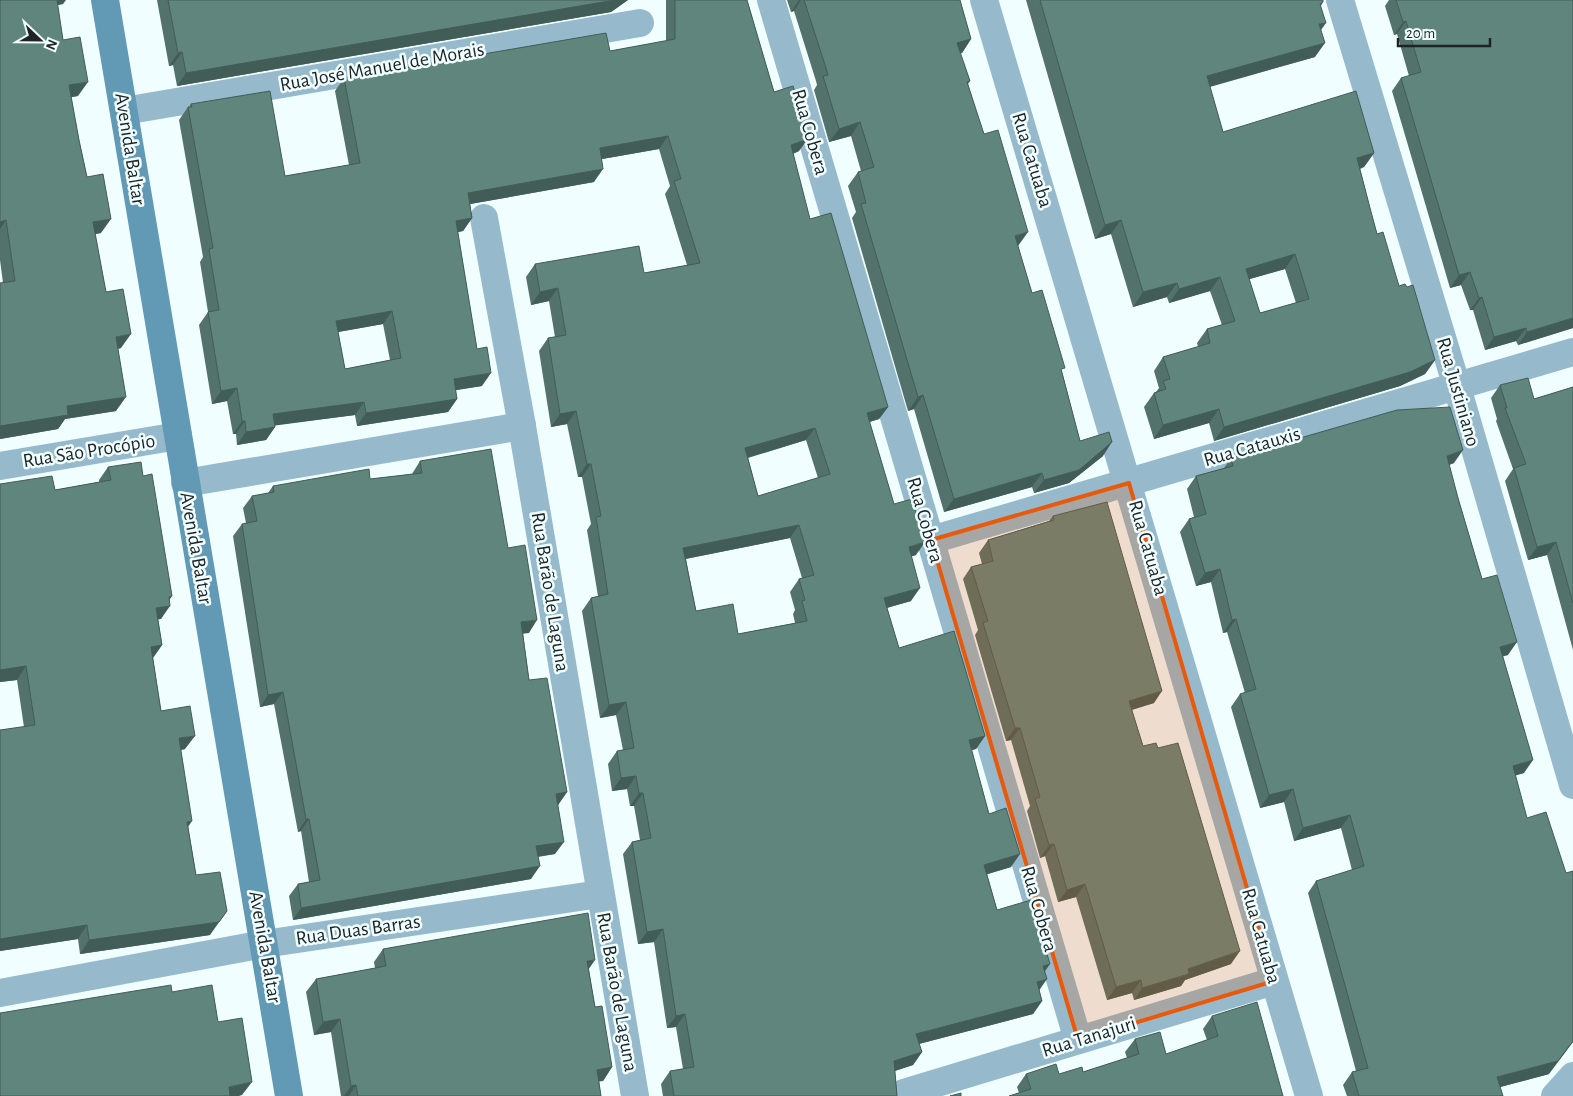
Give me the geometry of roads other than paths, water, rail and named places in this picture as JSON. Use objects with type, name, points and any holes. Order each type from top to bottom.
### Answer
[{"type":"street","name":"Avenida Baltar","points":[[105,0],[289,1096]]},
{"type":"street","name":"Rua Cobera","points":[[771,0],[1078,1040]]},
{"type":"street","name":"Rua Catuaba","points":[[984,0],[1129,483],[1309,1096]]},
{"type":"street","name":"Rua Justiniano","points":[[1340,0],[1457,387],[1573,785]]},
{"type":"street","name":"Rua José Manuel de Morais","points":[[124,112],[640,23]]},
{"type":"street","name":"Rua Barão de Laguna","points":[[484,218],[522,426],[634,1096]]},
{"type":"street","name":"Rua Catauxis","points":[[930,540],[1573,352]]},
{"type":"street","points":[[185,483],[522,426]]},
{"type":"street","name":"Rua São Procópio","points":[[0,466],[178,436]]},
{"type":"street","name":"Rua Duas Barras","points":[[0,993],[264,944],[600,894]]},
{"type":"street","name":"Rua Tanajuri","points":[[904,1094],[1274,981]]},
{"type":"street","points":[[1555,1096],[1573,1076]]}]
